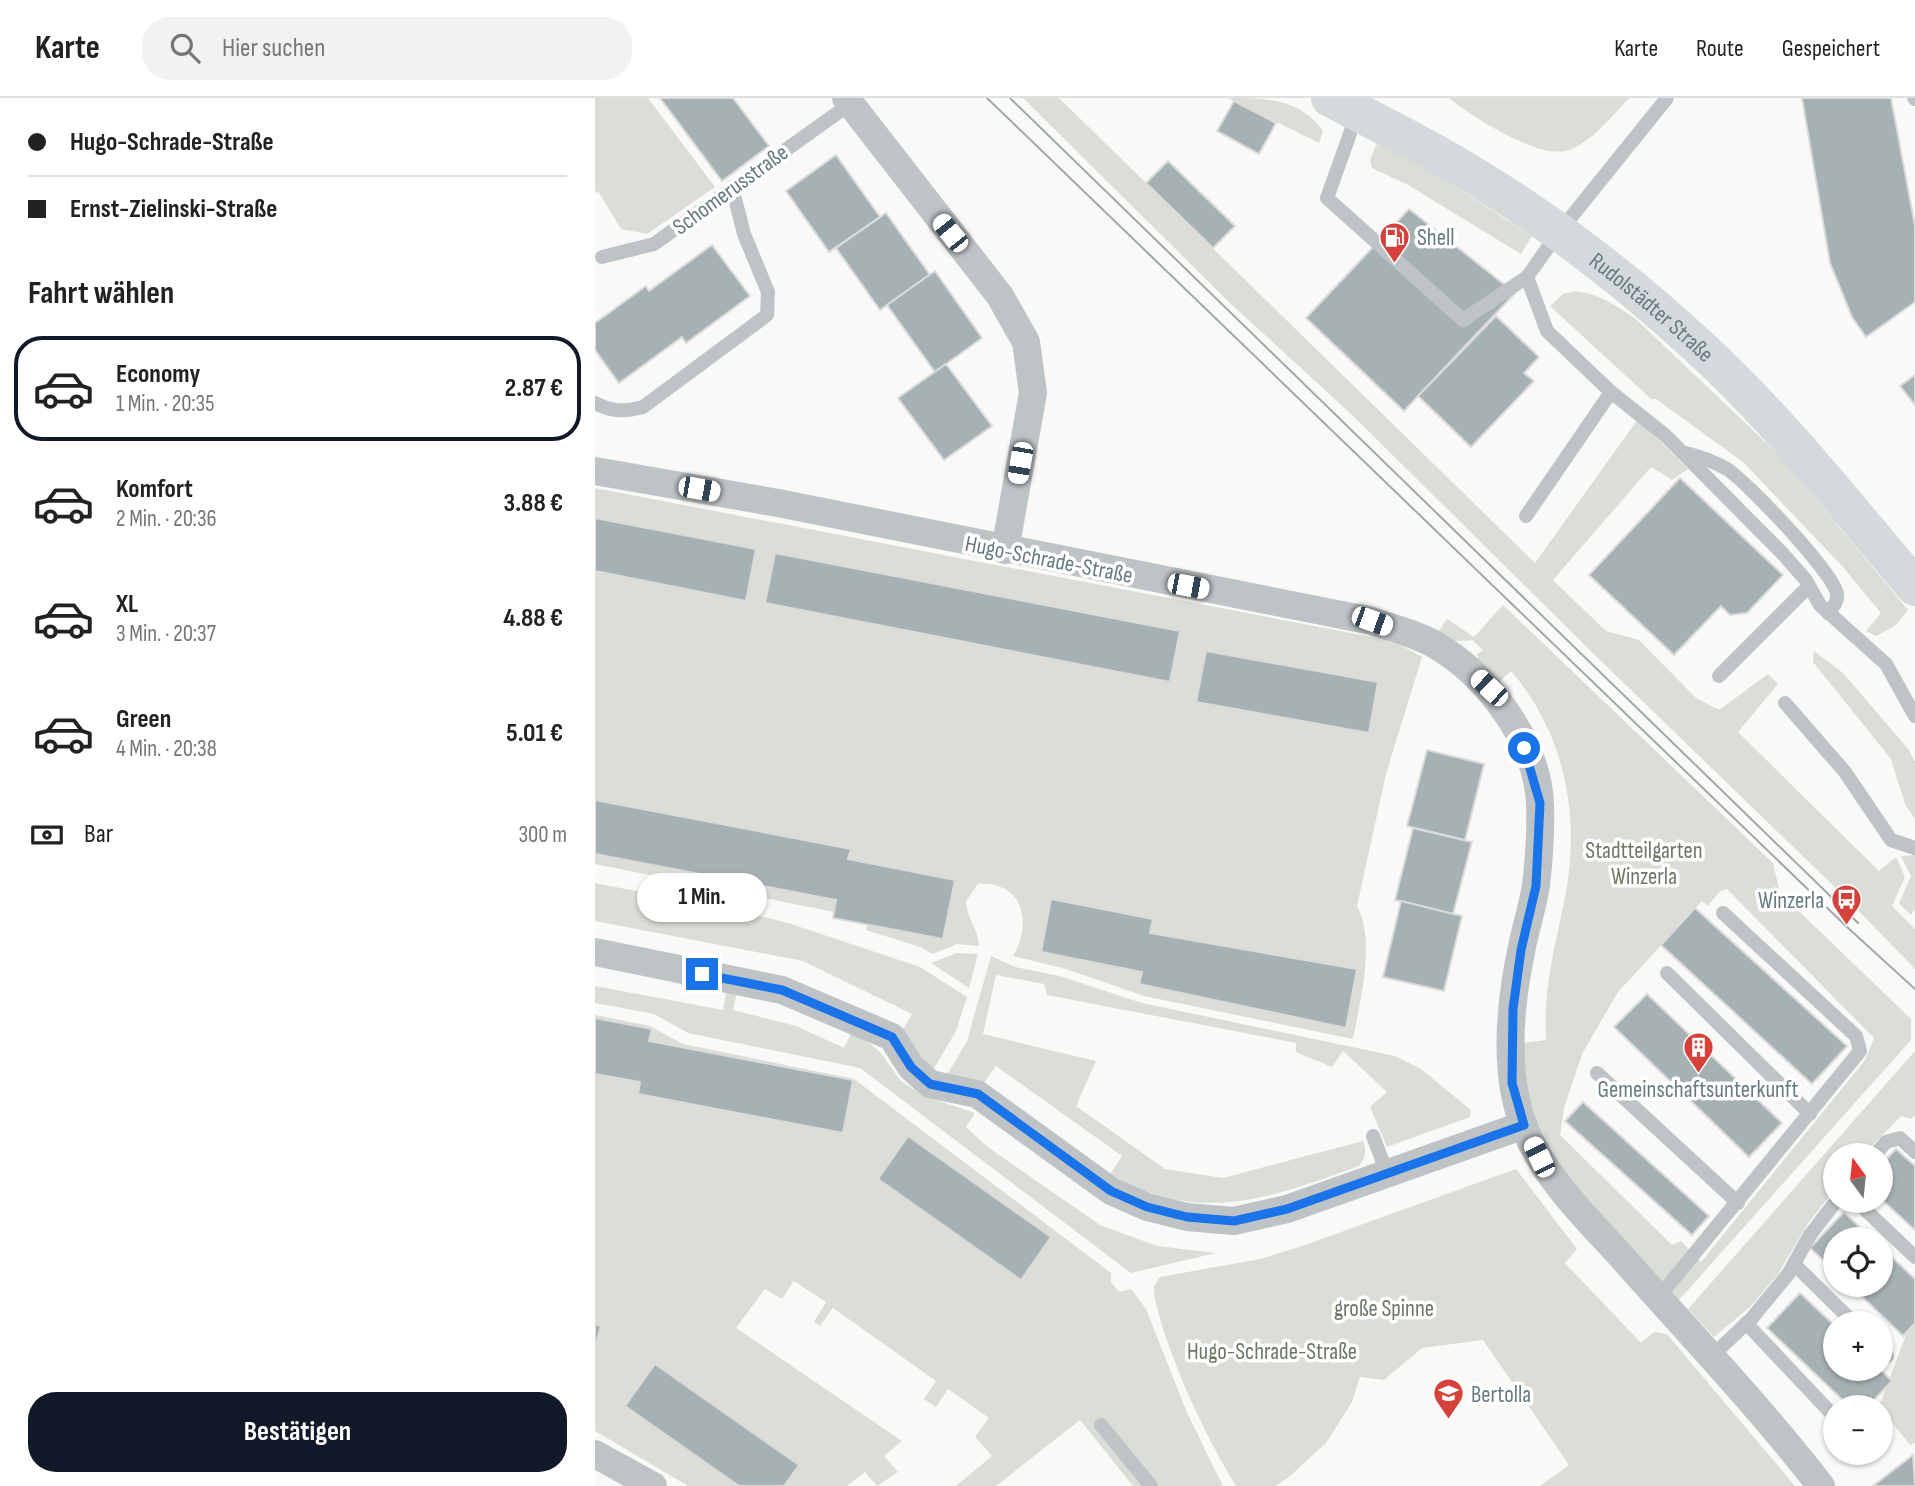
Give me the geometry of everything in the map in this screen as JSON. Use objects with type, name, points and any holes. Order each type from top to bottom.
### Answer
[{"type":"street","name":"Schomerusstraße","points":[[848,101],[1000,296],[1026,342],[1033,393],[1005,550]]},
{"type":"street","name":"Rudolstädter Straße","points":[[1344,105],[1484,182],[1559,232],[1699,347],[1774,422],[1915,587]]},
{"type":"street","name":"Hugo-Schrade-Straße","points":[[595,471],[778,503],[1372,621],[1430,642],[1461,662],[1489,688],[1524,748],[1540,803],[1536,886],[1521,950],[1513,1009],[1512,1083],[1524,1125],[1558,1186],[1785,1440],[1821,1486]]},
{"type":"street","points":[[595,951],[782,990],[892,1037],[911,1067],[930,1084],[978,1094],[1111,1191],[1147,1207],[1187,1217],[1234,1221],[1287,1209],[1524,1125]]},
{"type":"street","points":[[595,1454],[653,1486]]},
{"type":"lane","points":[[1344,105],[1327,198],[1463,320],[1527,277],[1559,232],[1667,98]]},
{"type":"lane","name":"Schomerusstraße","points":[[602,257],[654,244],[848,101]]},
{"type":"lane","points":[[595,403],[609,410],[627,411],[643,407],[767,315],[768,292],[744,234],[732,187]]},
{"type":"lane","points":[[1527,277],[1547,331],[1611,392],[1652,424],[1782,553],[1828,613],[1886,664],[1915,716]]},
{"type":"lane","points":[[1526,516],[1611,392]]},
{"type":"lane","points":[[1681,452],[1705,458],[1731,472],[1818,562],[1836,592],[1837,601],[1828,613]]},
{"type":"lane","points":[[1719,676],[1809,586]]},
{"type":"lane","points":[[1785,704],[1846,772],[1891,840],[1915,848]]},
{"type":"lane","points":[[1658,1298],[1860,1051],[1856,1036],[1723,913]]},
{"type":"lane","points":[[1667,973],[1810,1114]]},
{"type":"lane","points":[[1597,1073],[1738,1203]]},
{"type":"lane","points":[[1373,1136],[1387,1173]]},
{"type":"lane","points":[[1885,1143],[1900,1138],[1915,1152]]},
{"type":"lane","points":[[1711,1357],[1746,1323],[1794,1264],[1810,1235],[1827,1213]]},
{"type":"lane","points":[[1869,1213],[1915,1257]]},
{"type":"lane","points":[[1794,1264],[1842,1311]]},
{"type":"lane","points":[[1746,1323],[1823,1405]]},
{"type":"lane","points":[[1101,1425],[1117,1456],[1151,1486]]},
{"type":"green space","points":[[595,98],[648,98],[715,187],[647,234],[621,229],[598,191],[595,193]]},
{"type":"green space","points":[[1023,98],[1059,98],[1535,563],[1638,419],[1688,469],[1672,480],[1651,467],[1553,580],[1606,631],[1639,640],[1696,698],[1719,710],[1768,674],[1778,684],[1738,732],[1879,871],[1896,857],[1905,877],[1892,906],[1915,929],[1915,969],[1845,897],[1350,413],[1232,305]]},
{"type":"green space","points":[[1228,98],[1269,100],[1293,106],[1314,120],[1323,131],[1319,143]]},
{"type":"green space","points":[[1449,98],[1629,98],[1588,139],[1572,149],[1559,152],[1543,150],[1508,136]]},
{"type":"green space","points":[[1377,143],[1425,167],[1532,236],[1521,254],[1408,185],[1372,168],[1370,160]]},
{"type":"green space","points":[[1575,291],[1615,305],[1637,320],[1782,458],[1908,610],[1895,626],[1876,636],[1866,631],[1881,613],[1843,567],[1743,462],[1656,399],[1651,399],[1550,306],[1563,294]]},
{"type":"green space","points":[[595,488],[1377,638],[1402,646],[1422,657],[1386,774],[1357,906],[1363,920],[1366,953],[1353,1039],[1144,996],[1066,969],[1013,956],[1022,930],[1020,906],[1014,896],[1005,889],[993,885],[978,884],[966,901],[979,946],[957,944],[933,954],[920,947],[866,930],[868,924],[943,939],[954,879],[848,859],[850,849],[595,800]]},
{"type":"green space","name":"Stadtteilgarten Winzerla","points":[[1503,605],[1773,863],[1780,893],[1911,1019],[1911,1040],[1679,1300],[1615,1233],[1575,1186],[1543,1134],[1530,1099],[1522,1043],[1546,1040],[1548,983],[1570,862],[1569,803],[1564,775],[1544,720],[1511,671],[1498,683],[1480,668],[1477,654],[1483,650],[1472,640],[1447,642],[1436,635],[1447,619],[1474,637]],"holes":[[[1727,889],[1874,1038],[1865,1060],[1701,1262],[1681,1241],[1672,1245],[1560,1135],[1564,1108],[1583,1052],[1618,992],[1702,901],[1708,906],[1719,892]]]},
{"type":"green space","points":[[1814,651],[1843,673],[1909,750],[1915,762],[1915,819],[1905,804],[1891,759],[1813,662]]},
{"type":"green space","points":[[595,854],[836,900],[834,912],[595,864]]},
{"type":"green space","points":[[1915,855],[1915,909],[1911,915],[1899,903],[1911,876],[1901,856]]},
{"type":"green space","points":[[595,883],[753,914],[920,967],[967,997],[956,1031],[932,1072],[902,1031],[912,1014],[803,961],[595,921]]},
{"type":"green space","points":[[957,953],[978,954],[969,988],[931,963]]},
{"type":"green space","points":[[991,956],[1015,967],[1060,976],[1142,1003],[1395,1056],[1421,1069],[1471,1110],[1470,1117],[1387,1147],[1370,1107],[1387,1092],[1343,1051],[1332,1067],[1296,1052],[1296,1043],[1047,995],[1044,984],[996,975],[983,1034],[1096,1061],[1076,1106],[1165,1169],[1223,1178],[1363,1141],[1365,1148],[1359,1166],[1296,1188],[1234,1202],[1204,1203],[1173,1199],[1142,1190],[1110,1174],[1122,1156],[996,1066],[983,1084],[944,1080],[967,1041]]},
{"type":"green space","points":[[595,986],[723,1010],[727,989],[737,992],[733,1010],[796,1026],[844,1048],[853,1029],[881,1053],[900,1080],[922,1095],[975,1113],[966,1127],[989,1148],[1100,1225],[1157,1246],[1216,1253],[1131,1273],[860,1068],[688,1033],[654,1014],[595,1003]]},
{"type":"green space","points":[[595,1015],[650,1026],[683,1044],[854,1079],[1111,1273],[1111,1282],[1119,1292],[1131,1289],[1146,1309],[1188,1415],[1223,1486],[1133,1486],[1080,1420],[996,1486],[956,1486],[992,1456],[975,1437],[989,1418],[948,1389],[936,1407],[924,1399],[936,1381],[833,1308],[820,1326],[814,1322],[826,1302],[794,1281],[782,1299],[765,1289],[736,1328],[902,1441],[884,1456],[898,1472],[877,1486],[865,1472],[847,1486],[688,1486],[595,1431],[595,1074],[640,1082],[638,1094],[843,1132],[853,1081],[649,1041],[652,1030],[595,1018]],"holes":[[[907,1137],[1051,1237],[1022,1280],[878,1179]]]},
{"type":"green space","points":[[1915,1051],[1915,1115],[1911,1119],[1901,1116],[1875,1143],[1834,1143]]},
{"type":"green space","points":[[1823,1156],[1823,1204],[1809,1222],[1778,1274],[1751,1306],[1714,1337],[1688,1309]]},
{"type":"green space","name":"Hugo-Schrade-Straße","points":[[1516,1169],[1577,1249],[1565,1263],[1641,1343],[1654,1332],[1667,1334],[1795,1486],[1540,1486],[1569,1465],[1483,1340],[1422,1348],[1384,1380],[1360,1377],[1352,1402],[1326,1443],[1289,1477],[1276,1486],[1236,1486],[1200,1419],[1177,1367],[1154,1295],[1154,1286],[1160,1277],[1260,1259]]},
{"type":"green space","points":[[1915,1323],[1915,1443],[1910,1445],[1893,1424],[1893,1395],[1883,1395],[1889,1381],[1893,1381],[1893,1369],[1906,1335]]},
{"type":"building","points":[[660,98],[733,98],[769,146],[722,181]]},
{"type":"building","points":[[1802,98],[1891,98],[1915,226],[1915,302],[1866,337],[1852,317],[1830,263]]},
{"type":"building","points":[[1234,101],[1276,123],[1259,154],[1217,131]]},
{"type":"building","points":[[836,155],[880,217],[829,252],[786,191]]},
{"type":"building","points":[[1168,161],[1235,226],[1213,248],[1146,183]]},
{"type":"building","points":[[1409,209],[1515,293],[1404,411],[1306,318]]},
{"type":"building","points":[[886,213],[930,275],[880,310],[836,248]]},
{"type":"building","points":[[712,245],[750,296],[686,343],[682,337],[619,383],[595,350],[595,323],[646,286],[649,291]]},
{"type":"building","points":[[935,271],[982,338],[935,372],[887,305]]},
{"type":"building","points":[[1496,316],[1539,357],[1524,373],[1534,381],[1471,447],[1418,396]]},
{"type":"building","points":[[946,364],[992,426],[944,460],[898,398]]},
{"type":"building","points":[[1915,375],[1915,405],[1900,386]]},
{"type":"building","points":[[1680,478],[1783,575],[1747,613],[1730,615],[1721,606],[1674,655],[1589,575]]},
{"type":"building","points":[[595,518],[756,549],[746,601],[595,571]]},
{"type":"building","points":[[775,553],[1180,631],[1170,682],[765,603]]},
{"type":"building","points":[[1206,651],[1378,682],[1369,733],[1196,702]]},
{"type":"building","points":[[1427,750],[1484,764],[1465,840],[1407,826]]},
{"type":"building","points":[[595,800],[851,849],[848,859],[955,880],[943,939],[833,918],[836,900],[595,854]]},
{"type":"building","points":[[1413,828],[1472,842],[1453,914],[1395,900]]},
{"type":"building","points":[[1051,899],[1153,919],[1150,933],[1357,969],[1346,1028],[1139,984],[1142,972],[1041,952]]},
{"type":"building","points":[[1401,901],[1462,916],[1444,991],[1383,977]]},
{"type":"building","points":[[1695,908],[1847,1046],[1812,1084],[1661,945]]},
{"type":"building","name":"Gemeinschaftsunterkunft","points":[[1647,994],[1782,1123],[1749,1157],[1614,1027]]},
{"type":"building","points":[[595,1018],[652,1029],[649,1041],[853,1080],[843,1133],[638,1094],[640,1082],[595,1074]]},
{"type":"building","points":[[1583,1102],[1709,1216],[1692,1235],[1565,1121]]},
{"type":"building","points":[[908,1136],[1051,1237],[1021,1280],[878,1179]]},
{"type":"building","points":[[1896,1149],[1915,1166],[1915,1230],[1893,1210],[1893,1152]]},
{"type":"building","points":[[1845,1213],[1860,1227],[1830,1227]]},
{"type":"building","points":[[1823,1234],[1823,1260],[1810,1248]]},
{"type":"building","points":[[1893,1258],[1915,1279],[1915,1323],[1903,1336],[1893,1326],[1893,1311],[1877,1311],[1862,1297],[1893,1297]]},
{"type":"building","points":[[1800,1293],[1823,1315],[1823,1381],[1892,1381],[1879,1395],[1837,1395],[1767,1328]]},
{"type":"building","points":[[595,1324],[601,1326],[595,1348]]},
{"type":"building","points":[[655,1364],[799,1465],[784,1486],[739,1486],[625,1406]]},
{"type":"building","points":[[1913,1455],[1915,1486],[1873,1486]]},
{"type":"tram line","points":[[987,98],[1847,927],[1915,989]]},
{"type":"tram line","points":[[1010,98],[1858,923]]},
{"type":"place","name":"Shell","points":[[1394,264]]},
{"type":"place","name":"Winzerla","points":[[1847,927]]},
{"type":"place","name":"Gemeinschaftsunterkunft","points":[[1698,1075]]},
{"type":"place","name":"Bertolla","points":[[1448,1421]]},
{"type":"route","points":[[702,974],[782,990],[892,1037],[911,1067],[930,1084],[953,1091],[978,1094],[1005,1117],[1111,1191],[1147,1207],[1187,1217],[1234,1221],[1287,1209],[1524,1125],[1512,1083],[1513,1009],[1521,950],[1536,886],[1540,803],[1524,748]]},
{"type":"park label","name":"große Spinne","points":[[1384,1308]]}]
